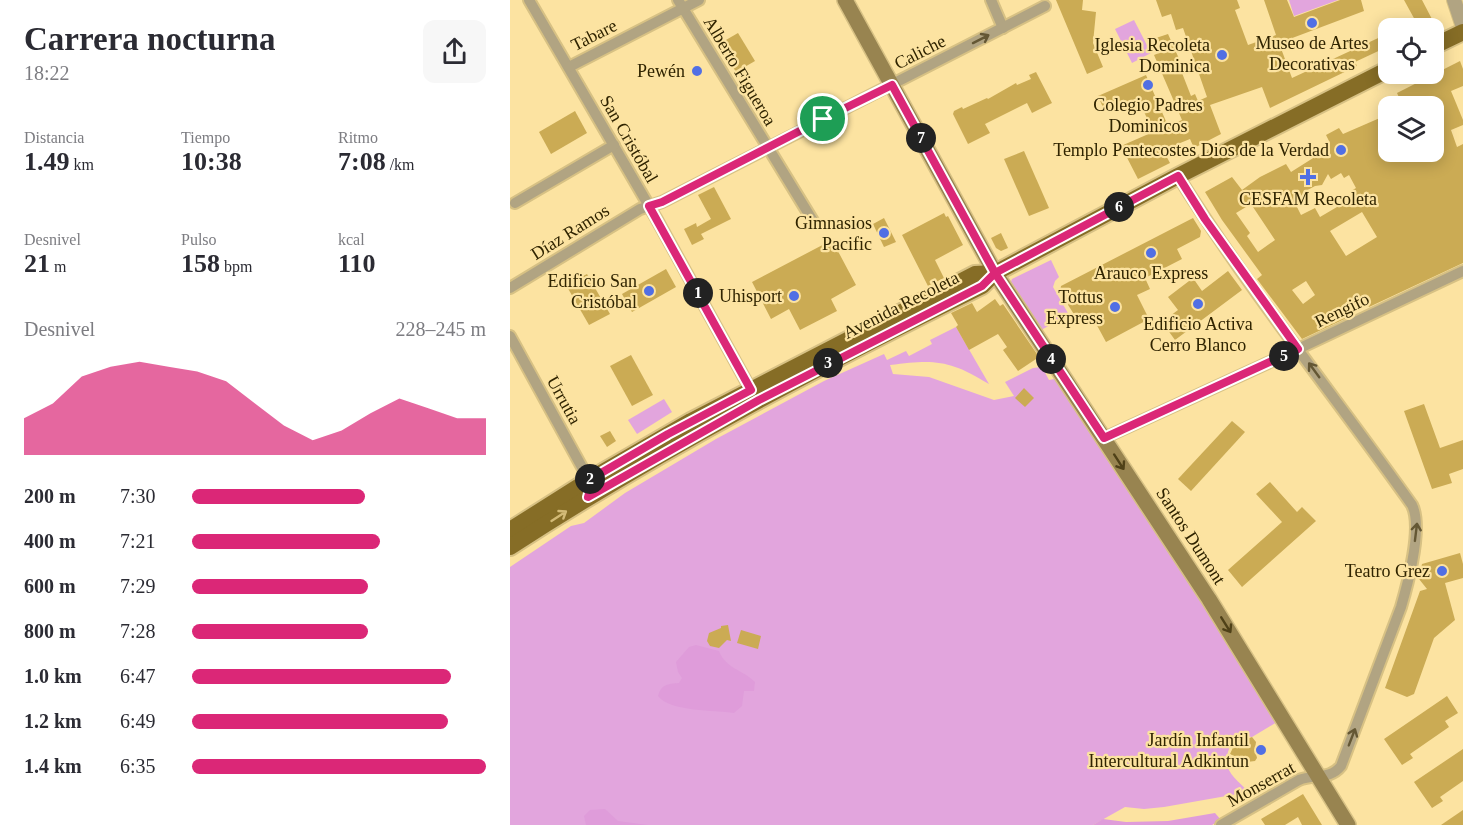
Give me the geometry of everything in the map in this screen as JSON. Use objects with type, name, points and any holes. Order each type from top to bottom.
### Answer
[{"type":"main road","name":"Santos Dumont","points":[[845,0],[995,273],[1246,656],[1348,825]]},
{"type":"main road","points":[[1444,41],[1463,32]]},
{"type":"main road","name":"Avenida Recoleta","points":[[510,548],[588,497],[750,398],[975,274],[995,273],[1178,176],[1378,75]]},
{"type":"main road","name":"Avenida Recoleta","points":[[510,531],[589,480],[683,425],[750,398]]},
{"type":"main road","points":[[588,497],[591,486],[589,480]]},
{"type":"street","name":"San Cristóbal","points":[[529,0],[649,206],[750,398]]},
{"type":"street","name":"Tabare","points":[[569,67],[680,4],[699,0]]},
{"type":"street","points":[[991,0],[1003,28]]},
{"type":"street","points":[[1454,0],[1463,27]]},
{"type":"street","name":"Alberto Figueroa","points":[[680,4],[813,221]]},
{"type":"street","name":"Caliche","points":[[649,206],[658,204],[1045,6]]},
{"type":"street","points":[[515,203],[614,145]]},
{"type":"street","name":"Monserrat","points":[[1178,176],[1205,219],[1412,505],[1417,520],[1401,607],[1343,762],[1335,772],[1327,776],[1299,780],[1221,825]]},
{"type":"street","name":"Díaz Ramos","points":[[510,288],[635,212],[649,206]]},
{"type":"street","name":"Rengifo","points":[[1104,438],[1463,271]]},
{"type":"street","name":"Urrutia","points":[[510,336],[589,480]]},
{"type":"shaded area","points":[[1289,0],[1338,0],[1294,16]]},
{"type":"shaded area","points":[[1134,20],[1151,53],[1132,63],[1115,29]]},
{"type":"shaded area","points":[[1051,260],[1059,277],[1053,287],[1069,315],[1041,330],[1010,284],[1012,279]]},
{"type":"shaded area","points":[[956,327],[989,384],[963,370],[942,363],[919,362],[890,365],[893,374],[929,377],[994,400],[1014,396],[1005,382],[1033,368],[1042,367],[1049,380],[1059,378],[1277,722],[1252,737],[1240,735],[1233,740],[1230,746],[1227,756],[1228,768],[1234,778],[1249,792],[1164,807],[1144,809],[1125,807],[1093,825],[510,825],[510,567],[571,526],[584,523],[625,493],[716,439],[824,381],[884,354],[887,360],[906,351],[909,356],[932,344],[930,340]]},
{"type":"shaded area","points":[[664,399],[672,412],[637,434],[628,420]]},
{"type":"shaded area","points":[[696,645],[719,651],[726,662],[755,682],[754,691],[744,691],[742,706],[734,713],[682,708],[658,696],[663,687],[679,683],[682,678],[676,662],[689,647]]},
{"type":"shaded area","points":[[605,809],[618,821],[648,825],[586,825],[584,816],[590,810]]},
{"type":"shaded area","points":[[1215,813],[1221,820],[1212,825],[1093,825],[1103,819],[1126,822],[1168,821]]},
{"type":"building","points":[[1056,0],[1083,0],[1082,10],[1096,12],[1093,43],[1103,67],[1087,74]]},
{"type":"building","points":[[1156,0],[1237,0],[1240,8],[1235,10],[1248,45],[1276,35],[1264,0],[1287,0],[1294,17],[1340,0],[1361,0],[1364,11],[1279,43],[1292,78],[1378,38],[1378,51],[1355,62],[1357,66],[1270,108],[1262,87],[1210,105],[1221,134],[1194,148],[1190,139],[1163,150],[1170,163],[1138,179],[1121,146],[1153,132],[1138,98],[1105,112],[1098,96],[1146,75],[1168,126],[1182,120],[1154,55],[1159,53],[1153,39],[1168,34],[1185,72],[1182,73],[1191,96],[1195,94],[1198,101],[1207,97],[1183,28],[1176,30],[1171,14],[1162,17]]},
{"type":"building","points":[[1404,0],[1422,0],[1431,18],[1414,18]]},
{"type":"building","points":[[738,33],[755,61],[736,72],[719,44]]},
{"type":"building","points":[[1460,61],[1463,69],[1463,86],[1451,91],[1463,125],[1451,130],[1457,147],[1463,144],[1463,263],[1369,307],[1362,297],[1347,307],[1353,315],[1302,339],[1257,279],[1262,275],[1222,220],[1205,192],[1232,177],[1242,190],[1260,177],[1286,164],[1291,172],[1329,148],[1326,135],[1339,128],[1343,134],[1378,119],[1378,162],[1444,162],[1444,96],[1398,96],[1397,93],[1415,84],[1444,84],[1444,69]],"holes":[[[1341,173],[1344,178],[1349,175],[1356,188],[1351,191],[1354,197],[1320,217],[1315,208],[1301,215],[1295,203],[1307,196],[1304,192],[1322,185],[1328,174],[1331,179]],[[1251,204],[1275,240],[1258,252],[1247,236],[1250,233],[1236,213]],[[1362,212],[1377,237],[1346,256],[1330,231]],[[1306,281],[1315,295],[1303,304],[1292,290]]]},
{"type":"building","points":[[1036,72],[1052,103],[1032,113],[1027,103],[985,124],[990,133],[968,144],[953,114],[954,111],[988,99],[1016,83],[1017,85],[1031,79],[1029,75]]},
{"type":"building","points":[[575,111],[587,133],[551,154],[539,132]]},
{"type":"building","points":[[1024,151],[1049,208],[1029,216],[1004,159]]},
{"type":"building","points":[[714,187],[731,219],[701,234],[704,239],[692,245],[684,229],[696,223],[697,227],[711,219],[698,195]]},
{"type":"building","points":[[944,213],[946,217],[948,216],[963,245],[935,260],[944,278],[928,286],[902,235]]},
{"type":"building","name":"Gimnasios Pacific","points":[[884,218],[896,242],[884,247],[873,224]]},
{"type":"building","points":[[1193,218],[1201,231],[1200,237],[1177,249],[1182,259],[1145,278],[1150,289],[1137,295],[1149,319],[1106,342],[1093,318],[1080,324],[1060,292],[1061,286]]},
{"type":"building","points":[[1001,233],[1008,248],[1001,251],[996,248],[991,238]]},
{"type":"building","name":"Uhisport","points":[[832,240],[856,285],[831,299],[837,311],[800,330],[789,309],[771,319],[752,282]]},
{"type":"building","name":"Edificio San Cristóbal","points":[[666,269],[676,287],[632,312],[622,294]]},
{"type":"building","name":"Edificio Activa Cerro Blanco","points":[[1228,271],[1242,290],[1175,340],[1162,322],[1178,310],[1168,297],[1193,278],[1202,291]]},
{"type":"building","points":[[587,274],[610,314],[589,325],[566,285]]},
{"type":"building","points":[[995,299],[1000,306],[1003,304],[1039,357],[1018,371],[1003,350],[1007,347],[998,334],[969,350],[951,313],[972,303],[977,312]]},
{"type":"building","points":[[631,355],[653,395],[632,406],[610,366]]},
{"type":"building","points":[[1024,388],[1034,398],[1025,407],[1015,398]]},
{"type":"building","points":[[1424,404],[1440,448],[1463,440],[1463,469],[1449,474],[1452,483],[1432,489],[1404,411]]},
{"type":"building","points":[[1232,421],[1245,432],[1191,491],[1178,479]]},
{"type":"building","points":[[610,431],[616,441],[607,447],[600,436]]},
{"type":"building","points":[[1270,482],[1297,512],[1302,507],[1316,521],[1242,587],[1228,570],[1282,522],[1256,494]]},
{"type":"building","points":[[1460,553],[1463,578],[1445,583],[1455,620],[1434,638],[1414,694],[1407,697],[1385,688],[1420,591],[1427,589],[1419,579],[1422,564]]},
{"type":"building","points":[[728,625],[731,641],[727,640],[719,648],[710,646],[707,641],[709,633]]},
{"type":"building","points":[[741,630],[761,636],[758,649],[737,643]]},
{"type":"building","points":[[1447,696],[1458,713],[1445,721],[1449,727],[1410,754],[1413,758],[1402,765],[1384,739]]},
{"type":"building","points":[[1252,737],[1256,742],[1257,758],[1255,761],[1247,762],[1244,767],[1238,767],[1235,765],[1234,756],[1230,754],[1237,739],[1242,741]]},
{"type":"building","points":[[1463,749],[1463,781],[1440,797],[1443,801],[1432,808],[1414,782]]},
{"type":"building","points":[[1303,794],[1322,825],[1302,825],[1298,817],[1285,825],[1265,825],[1261,819]]},
{"type":"building","points":[[1463,810],[1463,825],[1441,825]]},
{"type":"place","name":"Museo de Artes Decorativas","points":[[1312,23]]},
{"type":"place","name":"Iglesia Recoleta Dominica","points":[[1222,55]]},
{"type":"place","name":"Pewén","points":[[697,71]]},
{"type":"place","name":"Colegio Padres Dominicos","points":[[1148,85]]},
{"type":"place","name":"Templo Pentecostes Dios de la Verdad","points":[[1341,150]]},
{"type":"place","name":"CESFAM Recoleta","points":[[1308,177]]},
{"type":"place","name":"Gimnasios Pacific","points":[[884,233]]},
{"type":"place","name":"Arauco Express","points":[[1151,253]]},
{"type":"place","name":"Edificio San Cristóbal","points":[[649,291]]},
{"type":"place","name":"Uhisport","points":[[794,296]]},
{"type":"place","name":"Edificio Activa Cerro Blanco","points":[[1198,304]]},
{"type":"place","name":"Tottus Express","points":[[1115,307]]},
{"type":"place","name":"Teatro Grez","points":[[1442,571]]},
{"type":"place","name":"Jardín Infantil Intercultural Adkintun","points":[[1261,750]]},
{"type":"route","points":[[823,119],[662,202],[649,206],[751,390],[691,421],[589,480],[591,486],[588,497],[759,400],[982,286],[995,273],[1104,438],[1298,349],[1205,219],[1178,176],[995,273],[892,85],[823,119]]}]
